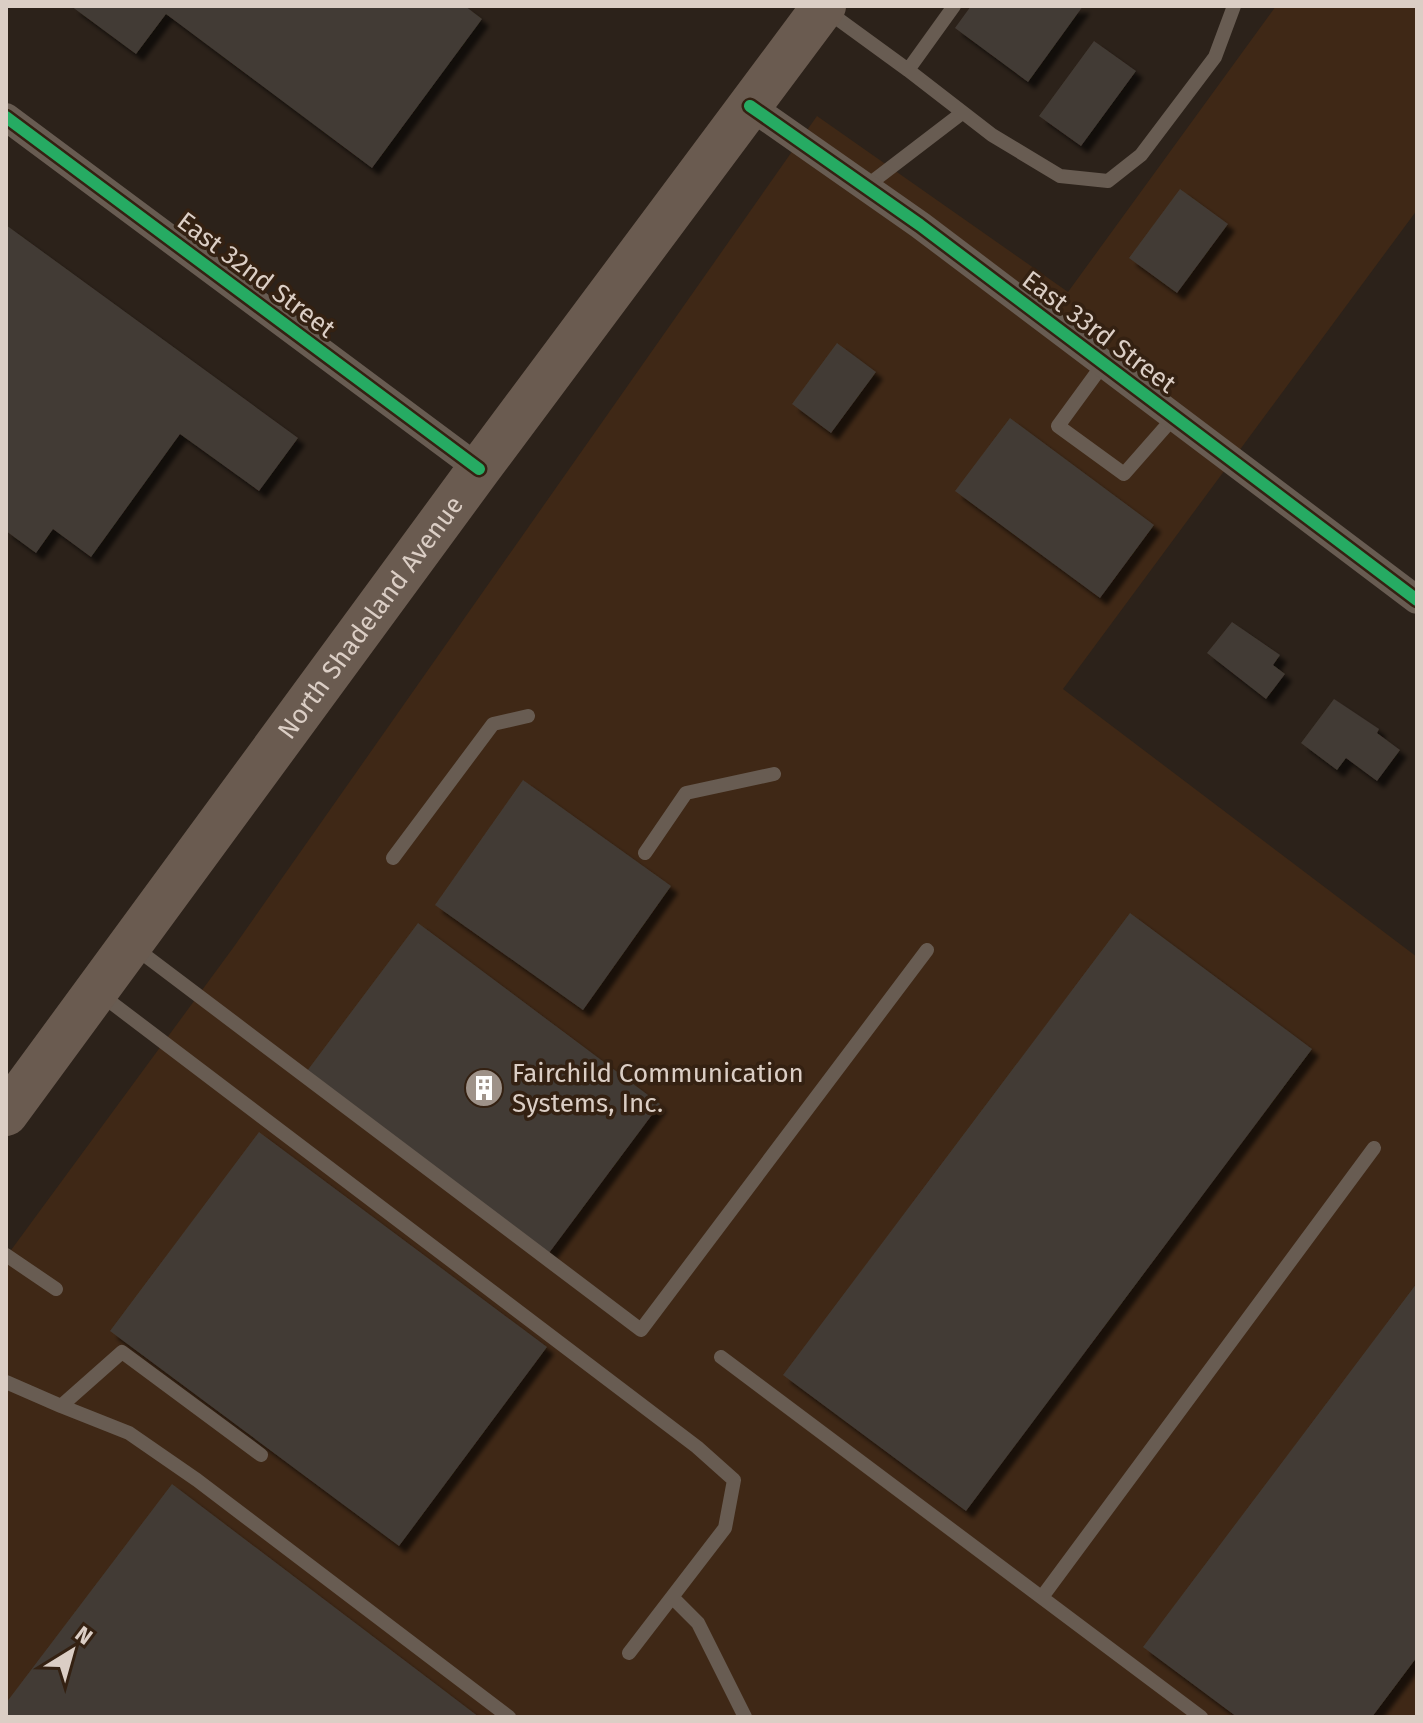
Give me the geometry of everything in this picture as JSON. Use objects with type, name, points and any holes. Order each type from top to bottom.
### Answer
[{"type":"main road","name":"North Shadeland Avenue","points":[[6,1114],[479,469],[823,7]]},
{"type":"street","name":"East 33rd Street","points":[[750,106],[920,225],[1417,600]]},
{"type":"street","name":"East 32nd Street","points":[[6,117],[479,469]]},
{"type":"lane","points":[[908,70],[954,6]]},
{"type":"lane","points":[[823,7],[992,135],[1060,176],[1108,181],[1141,155],[1215,57],[1234,6]]},
{"type":"lane","points":[[864,188],[962,113]]},
{"type":"lane","points":[[1104,363],[1058,426],[1124,474],[1175,416]]},
{"type":"lane","points":[[393,858],[493,724],[528,716]]},
{"type":"lane","points":[[645,853],[686,793],[774,774]]},
{"type":"lane","points":[[130,944],[641,1330],[927,950]]},
{"type":"lane","points":[[96,991],[697,1447],[734,1480],[725,1528],[629,1653]]},
{"type":"lane","points":[[1042,1597],[1374,1148]]},
{"type":"lane","points":[[6,1255],[56,1289]]},
{"type":"lane","points":[[61,1406],[122,1352],[261,1455]]},
{"type":"lane","points":[[721,1357],[1201,1717]]},
{"type":"lane","points":[[6,1382],[129,1433],[197,1480],[509,1717]]},
{"type":"lane","points":[[672,1597],[698,1623],[745,1717]]},
{"type":"shaded area","points":[[1276,6],[1417,6],[1417,210],[1063,689],[1417,957],[1417,1717],[6,1717],[6,1257],[233,948],[817,116],[1068,292]]},
{"type":"building","points":[[71,6],[465,6],[482,19],[372,168],[166,14],[136,54]]},
{"type":"building","points":[[971,6],[1083,6],[1028,82],[955,28]]},
{"type":"building","points":[[1094,41],[1136,71],[1081,146],[1039,116]]},
{"type":"building","points":[[1180,189],[1228,224],[1177,293],[1129,258]]},
{"type":"building","points":[[6,225],[298,438],[259,491],[180,434],[91,557],[53,529],[36,553],[6,531]]},
{"type":"building","points":[[837,343],[876,372],[831,433],[792,404]]},
{"type":"building","points":[[1010,418],[1154,525],[1100,598],[955,491]]},
{"type":"building","points":[[1232,622],[1280,655],[1273,665],[1285,674],[1266,699],[1207,653]]},
{"type":"building","points":[[1334,699],[1379,729],[1377,733],[1400,750],[1377,781],[1346,758],[1337,770],[1301,743]]},
{"type":"building","points":[[523,780],[671,886],[583,1010],[435,905]]},
{"type":"building","points":[[1130,913],[1312,1049],[966,1511],[783,1375]]},
{"type":"building","name":"Fairchild Communication Systems, Inc.","points":[[418,923],[660,1104],[549,1253],[307,1071]]},
{"type":"building","points":[[259,1132],[547,1347],[399,1546],[110,1331]]},
{"type":"building","points":[[1417,1283],[1417,1657],[1372,1717],[1237,1717],[1143,1647]]},
{"type":"building","points":[[172,1484],[479,1717],[6,1717],[6,1703]]},
{"type":"cycle path","points":[[750,106],[920,225],[1417,600]]},
{"type":"cycle path","points":[[6,117],[479,469]]},
{"type":"place","name":"Fairchild Communication Systems, Inc.","points":[[484,1088]]}]
